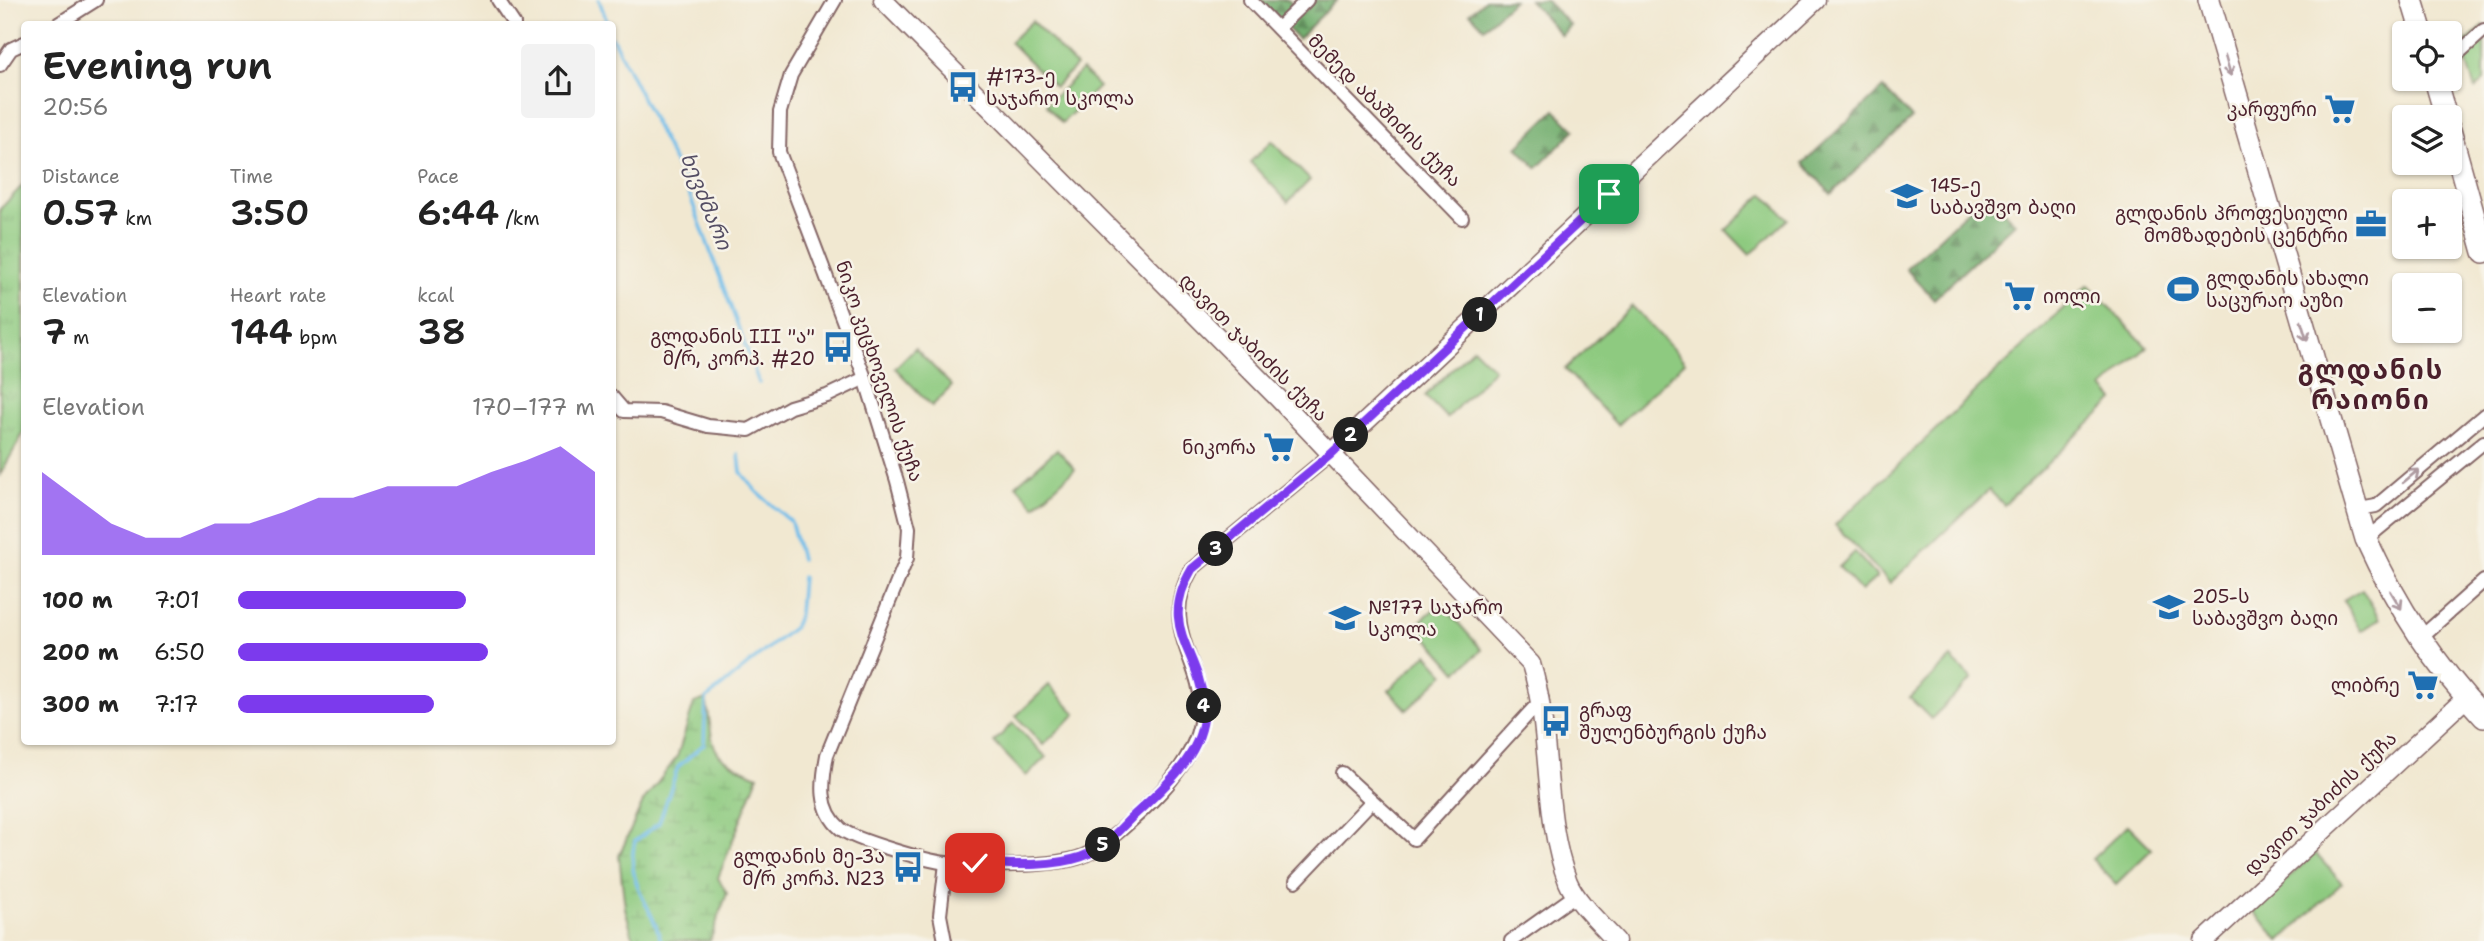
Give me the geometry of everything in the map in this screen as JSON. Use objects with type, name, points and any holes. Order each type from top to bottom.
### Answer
[{"type":"main road","points":[[2209,0],[2366,539],[2392,594],[2420,638],[2484,717]]},
{"type":"main road","points":[[2412,0],[2418,21]]},
{"type":"main road","points":[[2462,173],[2484,252]]},
{"type":"street","points":[[63,21],[96,0]]},
{"type":"street","points":[[498,0],[512,21]]},
{"type":"street","name":"ნიკო კეცხოველის ქუჩა","points":[[835,0],[791,75],[780,112],[779,152],[865,378],[909,528],[907,558],[827,755],[821,785],[825,807],[841,829],[860,838],[946,863],[1038,863],[1080,857],[1098,849],[1173,778],[1193,749],[1204,707],[1200,684],[1176,610],[1180,589],[1192,569],[1330,455],[1816,0]]},
{"type":"street","name":"დავით ჯაბიძის ქუჩა","points":[[883,0],[1278,398],[1531,664],[1542,698],[1554,819],[1569,884],[1616,941]]},
{"type":"street","name":"მემედ აბაშიძის ქუჩა","points":[[1250,0],[1462,218]]},
{"type":"street","points":[[1278,29],[1307,0]]},
{"type":"street","points":[[2462,50],[2484,30]]},
{"type":"street","points":[[0,65],[11,49],[21,44]]},
{"type":"street","points":[[616,402],[624,411],[662,412],[708,426],[750,430],[790,407],[827,396],[865,378]]},
{"type":"street","points":[[2355,503],[2364,508],[2376,506],[2484,415]]},
{"type":"street","points":[[2366,539],[2484,442]]},
{"type":"street","points":[[2420,638],[2484,581]]},
{"type":"street","points":[[1342,773],[1414,839],[1542,698]]},
{"type":"street","name":"დავით ჯაბიძის ქუჩა","points":[[2204,941],[2466,698]]},
{"type":"street","points":[[1296,881],[1372,801]]},
{"type":"street","points":[[945,941],[940,915],[946,863]]},
{"type":"street","points":[[1511,941],[1577,894]]},
{"type":"green space","points":[[1260,0],[1288,0],[1302,14],[1316,0],[1337,0],[1298,39]]},
{"type":"green space","points":[[1485,0],[1514,0],[1484,28],[1470,13]]},
{"type":"green space","points":[[1529,0],[1546,0],[1571,26],[1561,35]]},
{"type":"green space","points":[[1032,21],[1076,66],[1055,87],[1010,42]]},
{"type":"green space","points":[[2484,26],[2484,80],[2475,89],[2462,49],[2462,45]]},
{"type":"green space","points":[[1082,70],[1099,87],[1062,123],[1046,105]]},
{"type":"green space","points":[[1883,88],[1912,118],[1831,194],[1803,163]]},
{"type":"green space","points":[[1555,110],[1575,130],[1537,168],[1517,147]]},
{"type":"green space","points":[[1272,141],[1310,180],[1288,202],[1250,162]]},
{"type":"green space","points":[[21,187],[21,437],[0,475],[0,209]]},
{"type":"green space","points":[[1986,193],[2015,223],[1934,299],[1906,269]]},
{"type":"green space","points":[[1764,194],[1788,219],[1750,255],[1726,230]]},
{"type":"green space","points":[[2088,285],[2147,347],[2103,388],[2114,400],[2004,505],[1989,490],[1890,583],[1835,525]]},
{"type":"green space","points":[[1632,306],[1685,362],[1617,425],[1565,369]]},
{"type":"green space","points":[[915,348],[952,386],[932,406],[895,368]]},
{"type":"green space","points":[[1473,348],[1494,369],[1447,418],[1425,396]]},
{"type":"green space","points":[[1057,449],[1075,469],[1035,506],[1016,485]]},
{"type":"green space","points":[[1855,552],[1877,577],[1861,591],[1839,567]]},
{"type":"green space","points":[[2362,589],[2380,619],[2361,631],[2343,600]]},
{"type":"green space","points":[[1441,603],[1482,650],[1457,672],[1416,625]]},
{"type":"green space","points":[[1427,654],[1445,674],[1407,710],[1389,690]]},
{"type":"green space","points":[[1951,658],[1972,679],[1931,719],[1910,698]]},
{"type":"green space","points":[[1049,685],[1076,714],[1043,745],[1016,716]]},
{"type":"green space","points":[[706,699],[713,740],[720,756],[758,776],[718,878],[727,893],[710,941],[634,941],[625,908],[619,856],[643,802],[677,757],[694,703]]},
{"type":"green space","points":[[1013,723],[1046,757],[1026,776],[994,742]]},
{"type":"green space","points":[[2128,825],[2152,849],[2116,884],[2092,859]]},
{"type":"green space","points":[[2315,853],[2342,883],[2280,941],[2253,911]]},
{"type":"waterway","name":"ხევძმარი","points":[[599,0],[607,21]]},
{"type":"waterway","name":"ხევძმარი","points":[[616,45],[687,188],[759,383]]},
{"type":"waterway","name":"ხევძმარი","points":[[739,455],[741,472],[756,491],[791,522],[801,559]]},
{"type":"waterway","name":"ხევძმარი","points":[[661,941],[636,882],[633,869],[635,841],[659,823],[678,767],[704,744],[706,699],[794,627],[799,614],[802,577]]},
{"type":"place","name":"#173-ე საჯარო სკოლა","points":[[963,87]]},
{"type":"place","name":"კარფური","points":[[2340,109]]},
{"type":"place","name":"145-ე საბავშვო ბაღი","points":[[1907,196]]},
{"type":"place","name":"გლდანის პროფესიული მომზადების ცენტრი","points":[[2371,224]]},
{"type":"place","name":"გლდანის ახალი საცურაო აუზი","points":[[2183,289]]},
{"type":"place","name":"იოლი","points":[[2020,296]]},
{"type":"place","name":"გლდანის III \"ა\" მ/რ, კორპ. #20","points":[[838,347]]},
{"type":"place","name":"ნიკორა","points":[[1279,447]]},
{"type":"place","name":"205-ს საბავშვო ბაღი","points":[[2169,607]]},
{"type":"place","name":"№177 საჯარო სკოლა","points":[[1345,618]]},
{"type":"place","name":"ლიბრე","points":[[2423,685]]},
{"type":"place","name":"გრაფ შულენბურგის ქუჩა","points":[[1556,721]]},
{"type":"place","name":"გლდანის მე-3ა მ/რ კორპ. N23","points":[[908,867]]},
{"type":"district","name":"გლდანის რაიონი","points":[[2371,385]]},
{"type":"route","points":[[975,863],[1038,863],[1080,857],[1098,849],[1173,778],[1193,749],[1202,725],[1204,707],[1200,684],[1176,610],[1180,589],[1192,569],[1330,455],[1609,194]]}]
